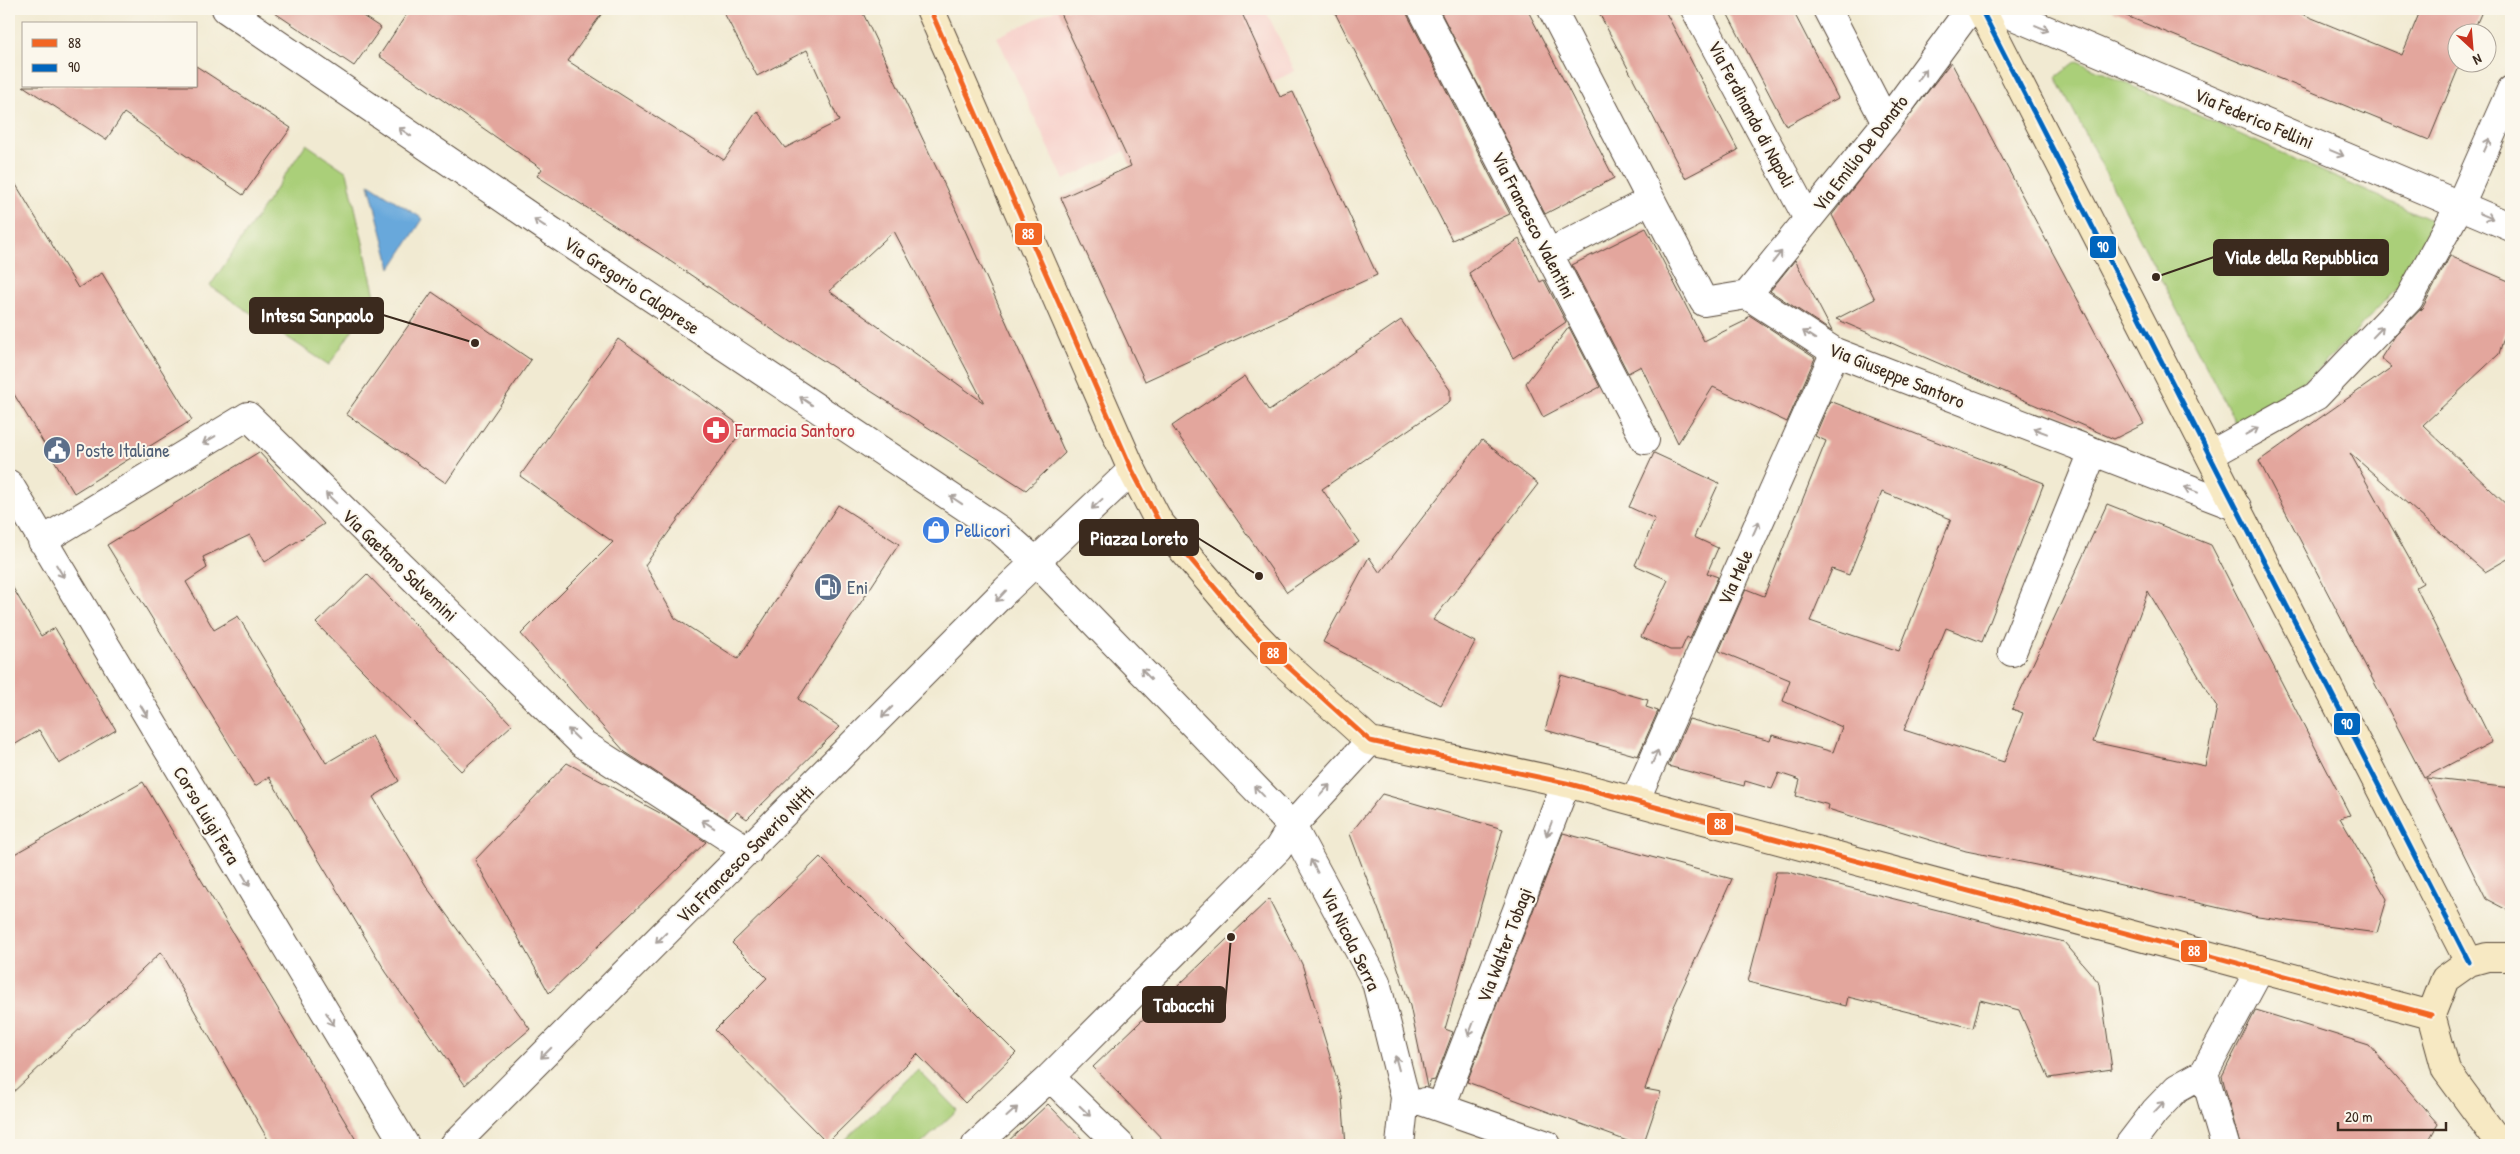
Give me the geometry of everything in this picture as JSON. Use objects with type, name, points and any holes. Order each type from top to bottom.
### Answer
[{"type":"street","name":"Via Gregorio Caloprese","points":[[226,9],[538,222],[1000,530],[1036,562],[1292,826]]},
{"type":"street","points":[[930,9],[1132,470],[1159,522],[1249,628],[1275,655],[1370,741],[1566,783],[2431,1015]]},
{"type":"street","name":"Via Francesco Valentini","points":[[1422,9],[1645,440]]},
{"type":"street","points":[[1552,9],[1704,302],[1746,295]]},
{"type":"street","name":"Via Ferdinando di Napoli","points":[[1695,9],[1808,219]]},
{"type":"street","points":[[1827,9],[1886,123]]},
{"type":"street","name":"Via Emilio De Donato","points":[[1746,295],[1886,123],[1970,9]]},
{"type":"street","points":[[1981,9],[2469,962]]},
{"type":"street","name":"Via Federico Fellini","points":[[1997,9],[2511,227]]},
{"type":"street","points":[[2210,455],[2316,396],[2409,299],[2460,205],[2511,90]]},
{"type":"street","points":[[1549,253],[1651,200]]},
{"type":"street","name":"Via Giuseppe Santoro","points":[[1746,295],[1835,352],[2237,507]]},
{"type":"street","name":"Via Mele","points":[[1635,802],[1835,352]]},
{"type":"street","name":"Via Gaetano Salvemini","points":[[42,541],[248,416],[582,743],[748,850]]},
{"type":"street","points":[[2012,652],[2093,452]]},
{"type":"street","name":"Via Francesco Saverio Nitti","points":[[454,1145],[1036,562],[1132,470]]},
{"type":"street","name":"Corso Luigi Fera","points":[[9,484],[405,1145]]},
{"type":"street","points":[[976,1145],[1050,1077],[1278,850],[1292,826],[1370,741]]},
{"type":"street","name":"Via Walter Tobagi","points":[[1441,1107],[1566,783]]},
{"type":"street","name":"Via Nicola Serra","points":[[1292,826],[1376,982],[1405,1096],[1400,1145]]},
{"type":"street","points":[[2497,1144],[2446,1070],[2431,1015],[2444,979],[2469,962],[2487,957],[2511,957]]},
{"type":"street","points":[[2129,1145],[2155,1111],[2177,1088],[2204,1073],[2260,969]]},
{"type":"street","points":[[2204,1073],[2225,1145]]},
{"type":"street","points":[[1050,1077],[1120,1145]]},
{"type":"street","points":[[1405,1096],[1547,1145]]},
{"type":"shaded area","points":[[1057,9],[1265,9],[1295,71],[1064,180],[997,37]]},
{"type":"green space","points":[[2077,61],[2435,222],[2399,285],[2351,337],[2303,383],[2236,424],[2056,77]]},
{"type":"green space","points":[[306,144],[347,172],[375,296],[329,365],[210,286]]},
{"type":"green space","points":[[918,1070],[957,1110],[920,1145],[840,1145]]},
{"type":"water","points":[[369,184],[423,219],[391,268]]},
{"type":"building","points":[[269,9],[352,9],[381,28],[354,66]]},
{"type":"building","points":[[410,9],[605,9],[568,61],[724,160],[757,111],[785,148],[839,121],[807,50],[757,76],[722,9],[861,9],[946,188],[1065,453],[1026,490],[794,342],[792,343],[658,253],[537,176],[542,169],[379,56]],"holes":[[[894,231],[984,403],[829,291]]]},
{"type":"building","points":[[1058,9],[1240,9],[1280,97],[1293,92],[1377,275],[1145,381],[1061,198],[1131,166]]},
{"type":"building","points":[[1333,9],[1406,9],[1510,214],[1452,240]]},
{"type":"building","points":[[1439,9],[1527,9],[1614,178],[1545,214]]},
{"type":"building","points":[[1597,9],[1664,9],[1738,150],[1685,178]]},
{"type":"building","points":[[1725,9],[1792,9],[1838,98],[1786,126]]},
{"type":"building","points":[[2290,9],[2402,55],[2421,9],[2483,9],[2477,22],[2448,22],[2448,72],[2457,72],[2429,140],[2112,10]]},
{"type":"building","points":[[1951,62],[2144,424],[2114,439],[1836,319],[1875,299],[1832,215]]},
{"type":"building","points":[[198,67],[291,128],[243,195],[124,113],[106,140],[26,88],[198,88]]},
{"type":"building","points":[[9,173],[78,288],[102,273],[192,420],[74,493],[9,386]]},
{"type":"building","points":[[1646,228],[1704,341],[1745,321],[1749,315],[1815,358],[1787,422],[1713,387],[1678,443],[1641,366],[1628,373],[1572,265]]},
{"type":"building","points":[[1519,239],[1540,282],[1544,280],[1566,322],[1513,358],[1469,273]]},
{"type":"building","points":[[2450,256],[2511,282],[2511,313],[2499,354],[2423,425],[2511,509],[2511,557],[2485,572],[2350,453],[2423,583],[2416,587],[2492,742],[2424,778],[2259,461],[2392,367],[2381,358],[2395,336],[2423,307]]},
{"type":"building","points":[[1795,260],[1832,331],[1770,291]]},
{"type":"building","points":[[432,292],[531,360],[446,483],[346,414]]},
{"type":"building","points":[[1401,320],[1450,390],[1450,401],[1322,489],[1359,542],[1287,592],[1172,426],[1245,376],[1269,411]]},
{"type":"building","points":[[1569,327],[1600,387],[1543,417],[1526,383]]},
{"type":"building","points":[[618,339],[744,428],[645,565],[675,618],[738,659],[838,505],[899,544],[798,699],[840,727],[747,819],[737,812],[729,820],[625,752],[521,634],[613,542],[520,476]]},
{"type":"building","points":[[1830,401],[2044,483],[1982,642],[1946,628],[1904,730],[2004,762],[2023,713],[2012,709],[2107,504],[2211,545],[2350,815],[2340,818],[2387,899],[2377,933],[2258,917],[2036,865],[1966,851],[1828,809],[1829,805],[1796,796],[1800,780],[1779,773],[1772,789],[1745,781],[1744,786],[1668,766],[1689,719],[1770,741],[1772,735],[1833,752],[1842,727],[1783,701],[1790,680],[1719,651],[1746,589],[1764,596],[1826,441],[1815,436]],"holes":[[[1882,492],[1951,519],[1899,651],[1810,621],[1832,569],[1849,575]],[[2148,591],[2217,707],[2205,766],[2093,742]]]},
{"type":"building","points":[[1482,440],[1538,484],[1433,620],[1475,642],[1441,705],[1323,642],[1369,557],[1380,573]]},
{"type":"building","points":[[259,452],[324,524],[265,562],[250,535],[203,557],[207,568],[186,582],[214,630],[238,616],[326,763],[372,736],[399,781],[373,797],[428,889],[530,1029],[465,1085],[386,972],[269,777],[255,786],[107,545]]},
{"type":"building","points":[[1654,453],[1719,483],[1694,537],[1718,548],[1707,573],[1718,577],[1690,639],[1687,637],[1681,650],[1670,650],[1641,637],[1668,580],[1635,565],[1655,519],[1629,507]]},
{"type":"building","points":[[367,574],[512,725],[461,771],[316,623]]},
{"type":"building","points":[[9,581],[41,636],[55,628],[116,730],[59,764],[39,730],[9,748]]},
{"type":"building","points":[[1561,675],[1648,700],[1646,707],[1658,711],[1638,756],[1545,730]]},
{"type":"building","points":[[567,763],[673,820],[706,842],[549,993],[475,860]]},
{"type":"building","points":[[2426,778],[2511,788],[2511,912],[2486,899]]},
{"type":"building","points":[[143,782],[359,1145],[271,1145],[161,952],[9,1096],[9,857]]},
{"type":"building","points":[[1382,794],[1503,829],[1445,1029],[1453,1032],[1435,1080],[1430,1081],[1429,1087],[1427,1087],[1410,1006],[1385,927],[1350,834]]},
{"type":"building","points":[[1563,833],[1732,879],[1672,1011],[1645,1089],[1661,1092],[1643,1145],[1638,1145],[1467,1082]]},
{"type":"building","points":[[820,857],[1016,1053],[965,1103],[917,1054],[827,1143],[715,1030],[767,978],[732,943]]},
{"type":"building","points":[[1776,872],[1788,872],[2064,942],[2100,984],[2112,1069],[2049,1078],[2019,1010],[1980,1000],[1973,1028],[1848,997],[1846,1006],[1748,982]]},
{"type":"building","points":[[1269,899],[1302,964],[1342,1096],[1346,1145],[1168,1145],[1093,1067]]},
{"type":"building","points":[[2256,1010],[2369,1045],[2438,1124],[2426,1145],[2240,1145],[2222,1076]]},
{"type":"building","points":[[1048,1104],[1088,1145],[1004,1145]]},
{"type":"transit line","name":"88","points":[[930,9],[1132,470],[1159,522],[1249,628],[1275,655],[1370,741],[1566,783],[2431,1015]]},
{"type":"transit line","name":"90","points":[[1981,9],[2469,962]]},
{"type":"place","name":"Viale della Repubblica","points":[[2156,277]]},
{"type":"place","name":"Intesa Sanpaolo","points":[[475,343]]},
{"type":"place","name":"Farmacia Santoro","points":[[716,430]]},
{"type":"place","name":"Poste Italiane","points":[[57,450]]},
{"type":"place","name":"Pellicori","points":[[936,530]]},
{"type":"place","name":"Piazza Loreto","points":[[1259,576]]},
{"type":"place","name":"Eni","points":[[828,587]]},
{"type":"place","name":"Tabacchi","points":[[1231,937]]}]
